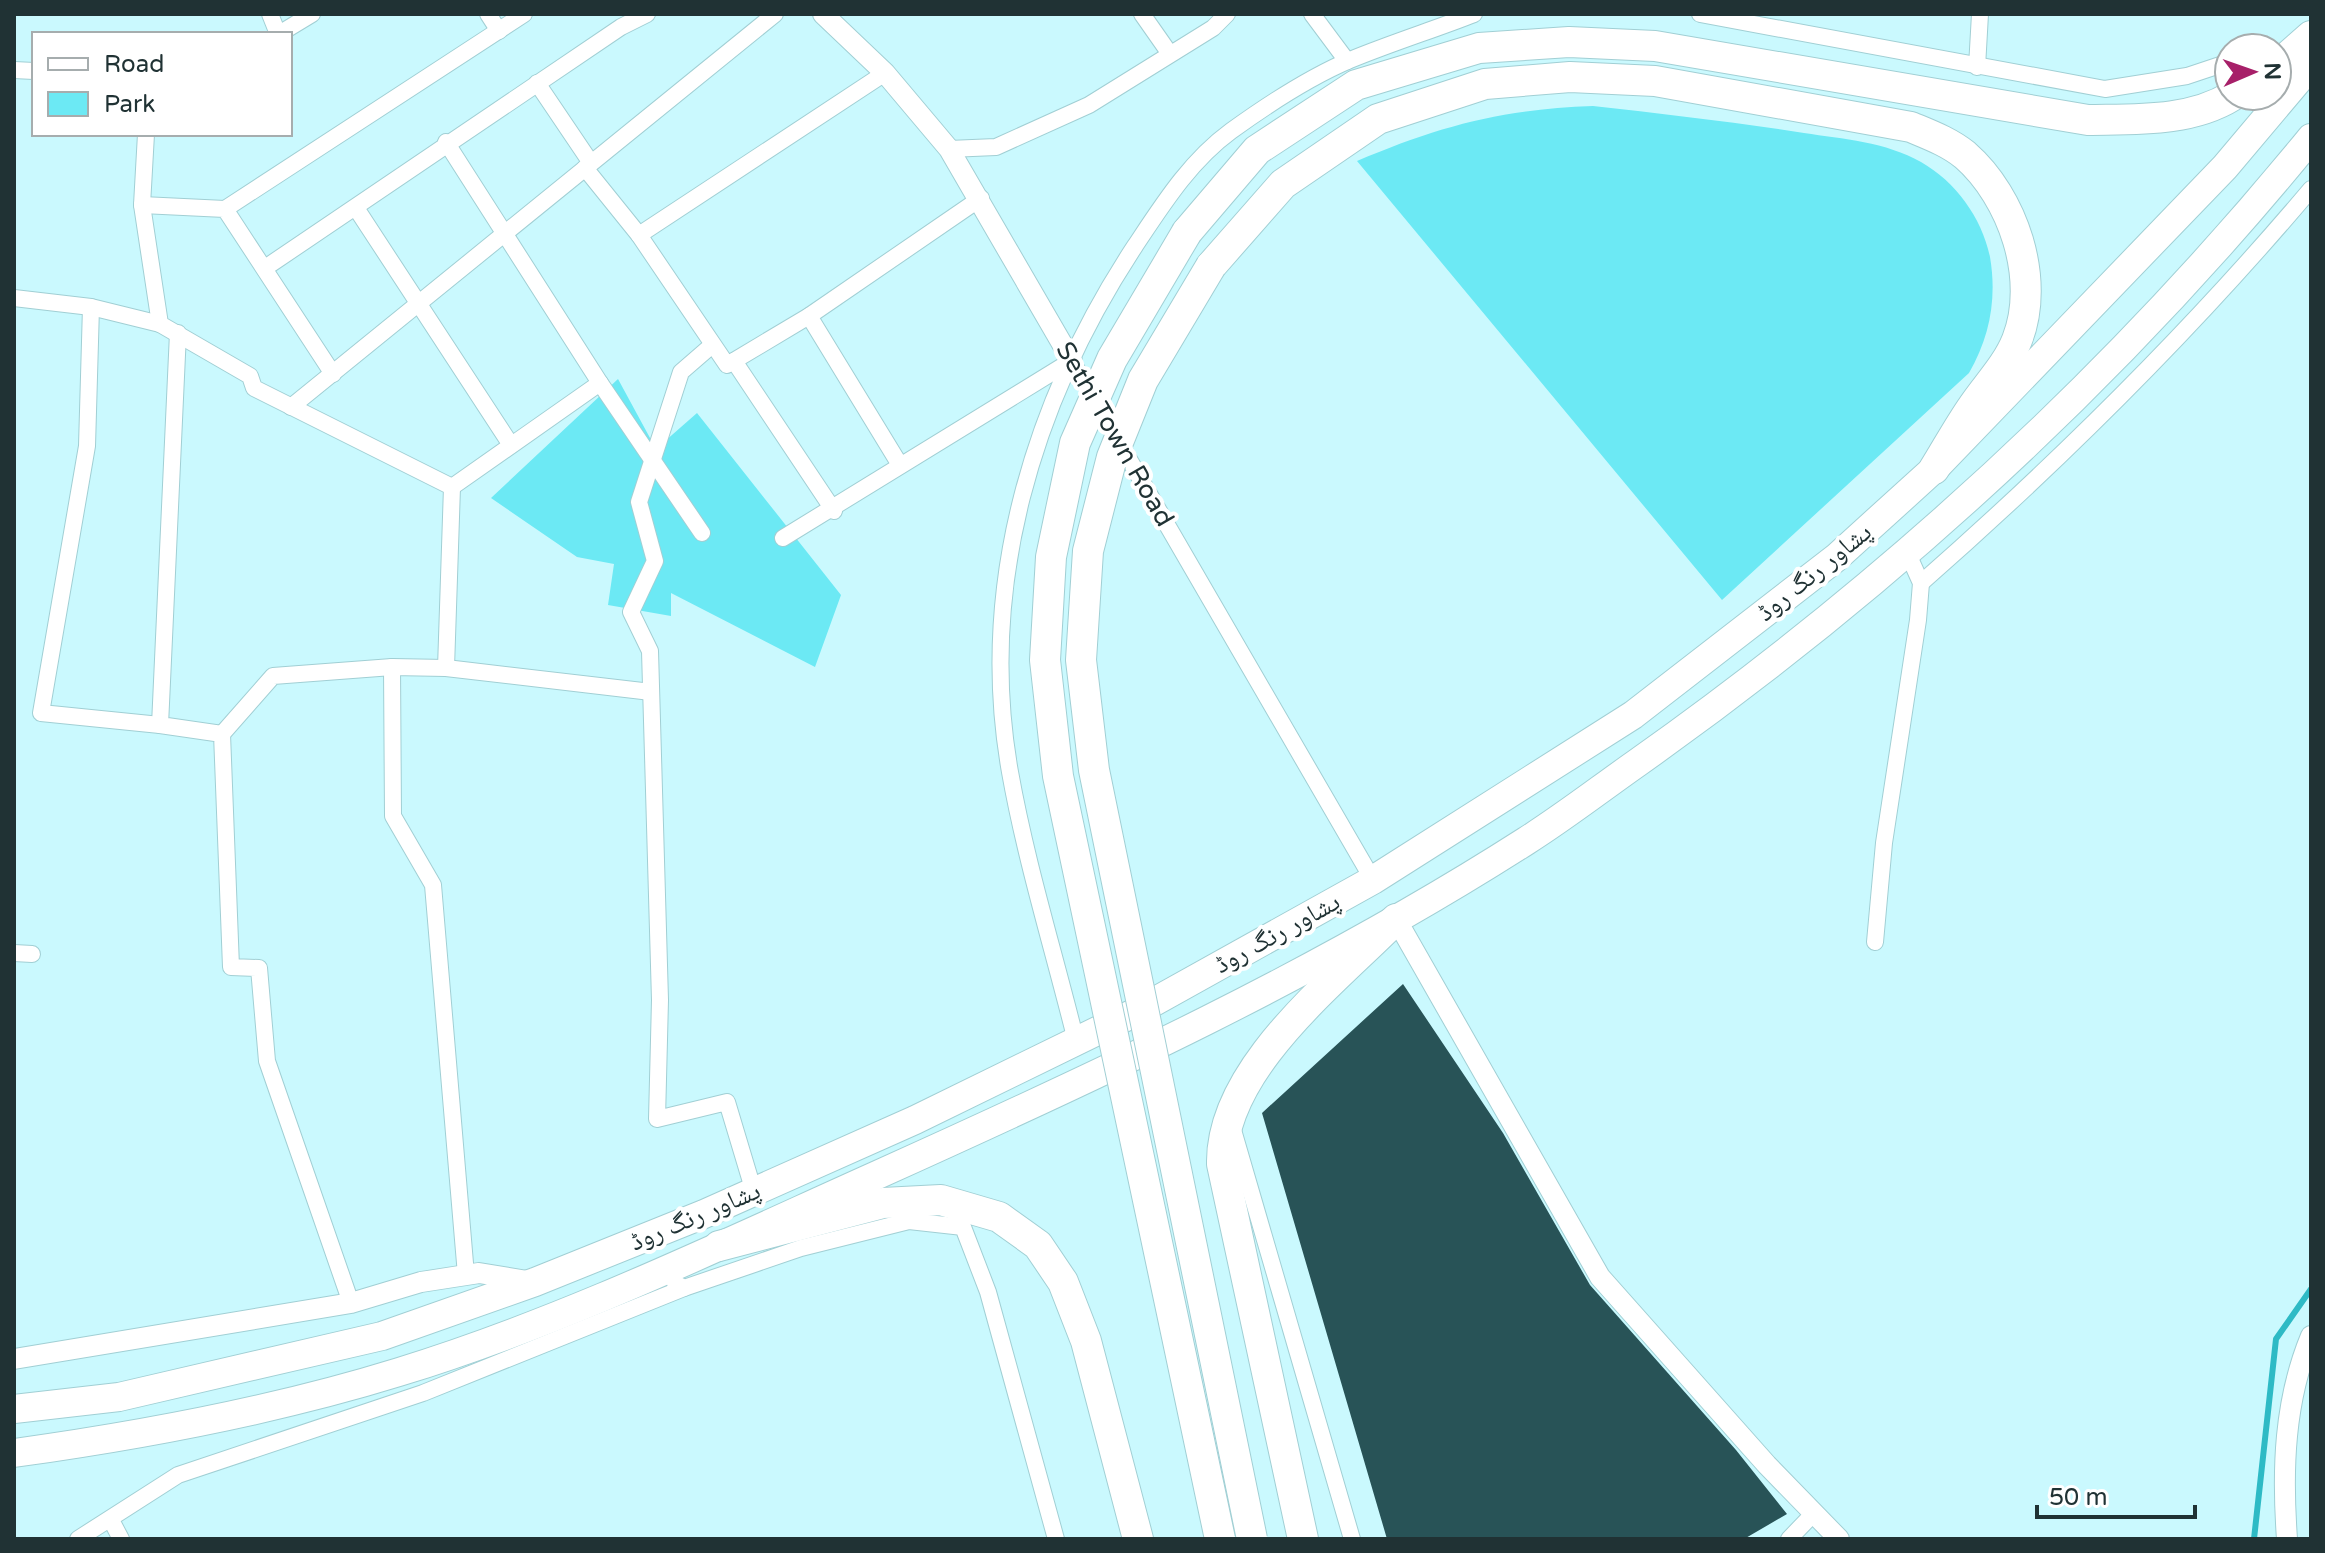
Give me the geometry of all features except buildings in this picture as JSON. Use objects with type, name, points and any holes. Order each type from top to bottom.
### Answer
[{"type":"highway","points":[[1220,1539],[1058,776],[1045,660],[1051,557],[1075,443],[1112,359],[1187,232],[1257,150],[1356,85],[1479,48],[1569,42],[1655,46],[2088,120],[2160,118],[2213,106]]},
{"type":"highway","name":"پشاور رنگ روڈ","points":[[14,1409],[119,1397],[382,1336],[535,1282],[754,1192],[915,1120],[1076,1041],[1373,880],[1633,715],[1837,557],[1934,469],[2225,167],[2295,54]]},
{"type":"highway","points":[[1252,1539],[1094,770],[1081,660],[1088,551],[1112,457],[1143,380],[1211,266],[1283,184],[1378,119],[1485,84],[1570,77],[1655,81],[1911,127],[1942,140],[1964,155],[1987,178],[2007,211],[2024,271],[2025,298],[2018,336],[2009,357],[1934,469]]},
{"type":"highway","name":"پشاور رنگ روڈ","points":[[14,1453],[133,1436],[271,1408],[402,1371],[545,1320],[719,1246],[1145,1053],[1396,919],[1528,840],[1753,681],[1908,554],[1949,519],[2147,324],[2259,202],[2311,138]]},
{"type":"highway","points":[[1303,1539],[1222,1164],[1221,1143],[1228,1114],[1259,1059],[1396,919]]},
{"type":"highway","points":[[719,1246],[883,1203],[941,1200],[999,1217],[1038,1245],[1063,1282],[1086,1341],[1138,1539]]},
{"type":"street","points":[[282,32],[312,14]]},
{"type":"street","points":[[488,14],[499,31]]},
{"type":"street","points":[[142,205],[225,209],[524,14]]},
{"type":"street","points":[[265,268],[356,208],[446,142],[647,14]]},
{"type":"street","points":[[291,407],[775,14]]},
{"type":"street","name":"Sethi Town Road","points":[[823,14],[885,73],[949,149],[981,198],[1373,880]]},
{"type":"street","points":[[1142,14],[1170,54]]},
{"type":"street","points":[[949,149],[996,147],[1089,105],[1213,28],[1227,14]]},
{"type":"street","points":[[1312,14],[1347,61]]},
{"type":"street","points":[[1076,1041],[1009,771],[1002,681],[1002,591],[1027,468],[1072,361],[1120,268],[1188,169],[1230,132],[1347,61],[1474,14]]},
{"type":"street","points":[[1700,14],[2105,89],[2187,76],[2213,67]]},
{"type":"street","points":[[1977,67],[1980,14]]},
{"type":"street","points":[[639,235],[885,73]]},
{"type":"street","points":[[537,83],[588,166],[727,365],[809,316],[981,198]]},
{"type":"street","points":[[146,136],[142,205],[160,324]]},
{"type":"street","points":[[446,142],[600,383],[702,533]]},
{"type":"street","points":[[1921,583],[2030,487],[2129,391],[2245,268],[2311,189]]},
{"type":"street","points":[[356,208],[511,445]]},
{"type":"street","points":[[225,209],[333,374]]},
{"type":"street","points":[[14,298],[91,307],[160,324],[250,376],[254,388],[452,487]]},
{"type":"street","points":[[91,307],[87,446],[41,713],[222,734]]},
{"type":"street","points":[[809,316],[900,465]]},
{"type":"street","points":[[160,725],[178,333]]},
{"type":"street","points":[[711,346],[681,372],[639,502],[655,561],[631,612],[650,651],[660,1000],[657,1119],[727,1102],[754,1192]]},
{"type":"street","points":[[734,361],[833,509]]},
{"type":"street","points":[[783,538],[1072,361]]},
{"type":"street","points":[[452,487],[600,383]]},
{"type":"street","points":[[446,668],[452,487]]},
{"type":"street","points":[[1875,942],[1884,843],[1921,583],[1908,554]]},
{"type":"street","points":[[351,1303],[267,1061],[259,968],[231,967],[222,734],[273,676],[392,667],[446,668],[651,692]]},
{"type":"street","points":[[392,667],[393,816],[433,885],[466,1275]]},
{"type":"street","points":[[1396,919],[1600,1277],[1839,1539]]},
{"type":"street","points":[[14,953],[32,954]]},
{"type":"street","points":[[1228,1114],[1352,1539]]},
{"type":"street","points":[[78,1539],[178,1475],[423,1393],[684,1288],[801,1248],[909,1221],[963,1227],[988,1292],[1056,1539]]},
{"type":"street","points":[[14,1359],[351,1303],[421,1282],[479,1273],[535,1282]]},
{"type":"street","points":[[655,1274],[684,1288]]},
{"type":"street","points":[[2287,1539],[2284,1498],[2286,1428],[2301,1360],[2311,1336]]},
{"type":"street","points":[[1789,1539],[1814,1513]]},
{"type":"street","points":[[111,1520],[121,1539]]},
{"type":"green space","points":[[1593,106],[1864,142],[1908,155],[1934,170],[1966,202],[1981,229],[1990,257],[1993,287],[1990,317],[1969,373],[1722,600],[1357,161],[1416,138],[1500,115]]},
{"type":"green space","points":[[618,379],[656,449],[697,413],[841,595],[815,667],[671,593],[671,616],[608,605],[614,564],[577,557],[491,498]]},
{"type":"waterway","points":[[2254,1539],[2276,1339],[2311,1289]]}]
